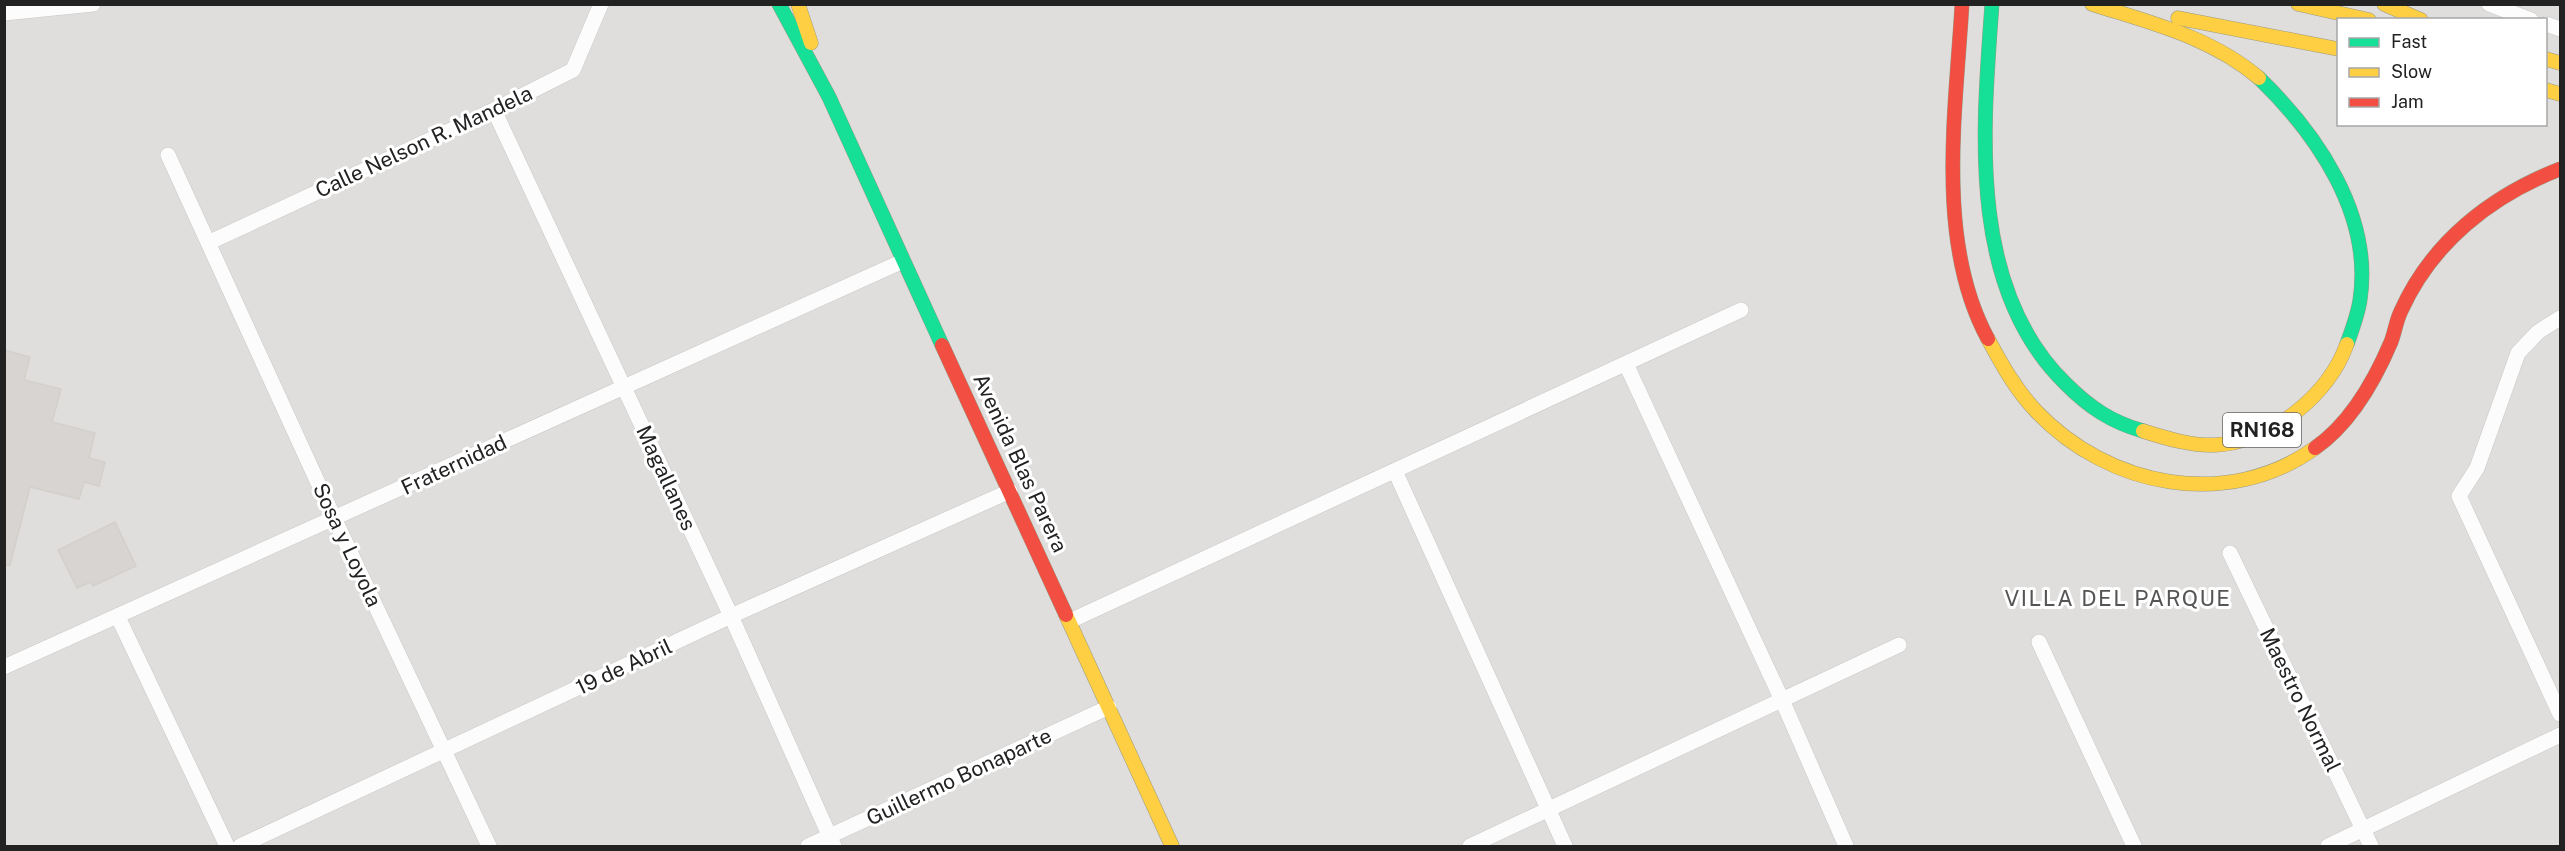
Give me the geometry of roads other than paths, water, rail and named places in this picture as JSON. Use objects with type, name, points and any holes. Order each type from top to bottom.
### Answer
[{"type":"main road","points":[[779,4],[830,97]]},
{"type":"main road","points":[[798,4],[830,97]]},
{"type":"main road","name":"RN168","points":[[1962,4],[1954,196],[1959,247],[1968,288],[1980,322],[1999,362],[2018,391],[2058,435],[2119,470],[2145,478],[2202,487],[2231,484],[2259,477],[2291,463],[2320,445],[2344,422],[2365,396],[2380,367],[2401,311],[2426,270],[2455,232],[2496,201],[2560,170]]},
{"type":"main road","name":"RN168","points":[[1991,8],[1985,127],[1987,188],[1992,236],[2011,300],[2029,337],[2048,366],[2069,389],[2089,406],[2118,423],[2185,442],[2216,445],[2242,439],[2291,414],[2313,396],[2331,376],[2344,355],[2360,299],[2357,242],[2348,209],[2336,178],[2307,129],[2283,100],[2259,78],[2231,56],[2203,41],[2092,4]]},
{"type":"main road","points":[[2106,4],[2337,50]]},
{"type":"main road","points":[[2298,4],[2360,18]]},
{"type":"main road","points":[[2384,4],[2416,18]]},
{"type":"main road","name":"Avenida Blas Parera","points":[[830,97],[1172,846]]},
{"type":"street","points":[[4,13],[93,4]]},
{"type":"street","name":"Calle Nelson R. Mandela","points":[[210,242],[494,110],[573,70],[601,4]]},
{"type":"street","points":[[2490,4],[2526,18]]},
{"type":"street","name":"Magallanes","points":[[494,110],[731,616],[832,842]]},
{"type":"street","name":"Sosa y Loyola","points":[[168,155],[210,242],[335,520],[489,846]]},
{"type":"street","name":"Fraternidad","points":[[4,667],[335,520],[903,261]]},
{"type":"street","points":[[1070,621],[1741,310]]},
{"type":"street","points":[[2560,318],[2538,332],[2518,353],[2477,468],[2459,496],[2560,714]]},
{"type":"street","points":[[1626,364],[1782,700],[1846,846]]},
{"type":"street","points":[[1395,471],[1565,846]]},
{"type":"street","name":"19 de Abril","points":[[240,846],[731,616],[1010,491]]},
{"type":"street","name":"Maestro Normal","points":[[2230,553],[2371,846]]},
{"type":"street","points":[[118,617],[226,846]]},
{"type":"street","points":[[2039,642],[2134,846]]},
{"type":"street","points":[[1470,846],[1899,645]]},
{"type":"street","name":"Guillermo Bonaparte","points":[[808,846],[832,842],[1109,707]]},
{"type":"street","points":[[2328,846],[2560,735]]},
{"type":"district","name":"VILLA DEL PARQUE","points":[[2118,598]]}]
